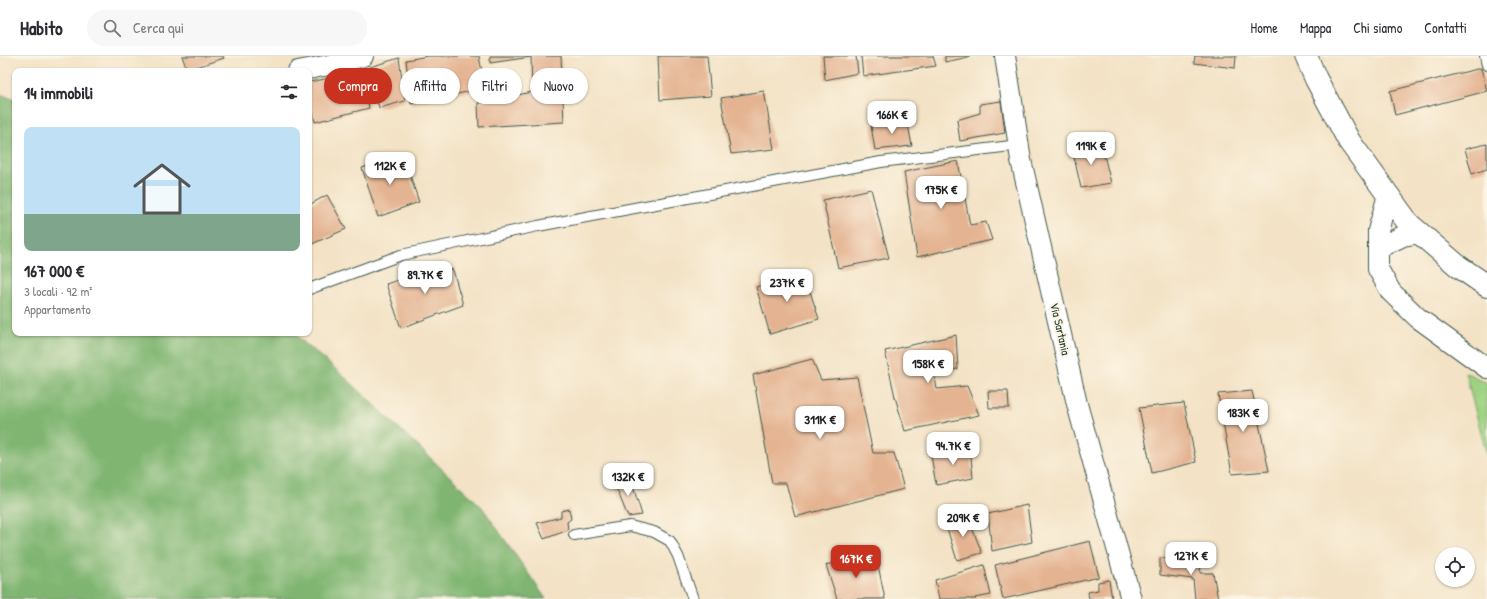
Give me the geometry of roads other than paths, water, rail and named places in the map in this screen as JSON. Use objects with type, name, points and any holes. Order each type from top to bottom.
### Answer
[{"type":"street","points":[[312,68],[363,56]]},
{"type":"street","name":"Via Sartania","points":[[1005,56],[1021,160],[1078,410],[1131,599]]},
{"type":"street","points":[[1306,56],[1316,79],[1349,141],[1409,224],[1458,266],[1487,286]]},
{"type":"street","points":[[1388,195],[1378,231],[1378,269],[1391,292],[1418,318],[1487,368]]},
{"type":"street","points":[[1378,248],[1403,236],[1420,233]]},
{"type":"lane","points":[[1485,56],[1487,65]]},
{"type":"lane","points":[[312,288],[401,255],[538,226],[881,162],[1019,145]]},
{"type":"lane","points":[[574,535],[630,526],[654,532],[670,541],[678,556],[693,599]]}]
